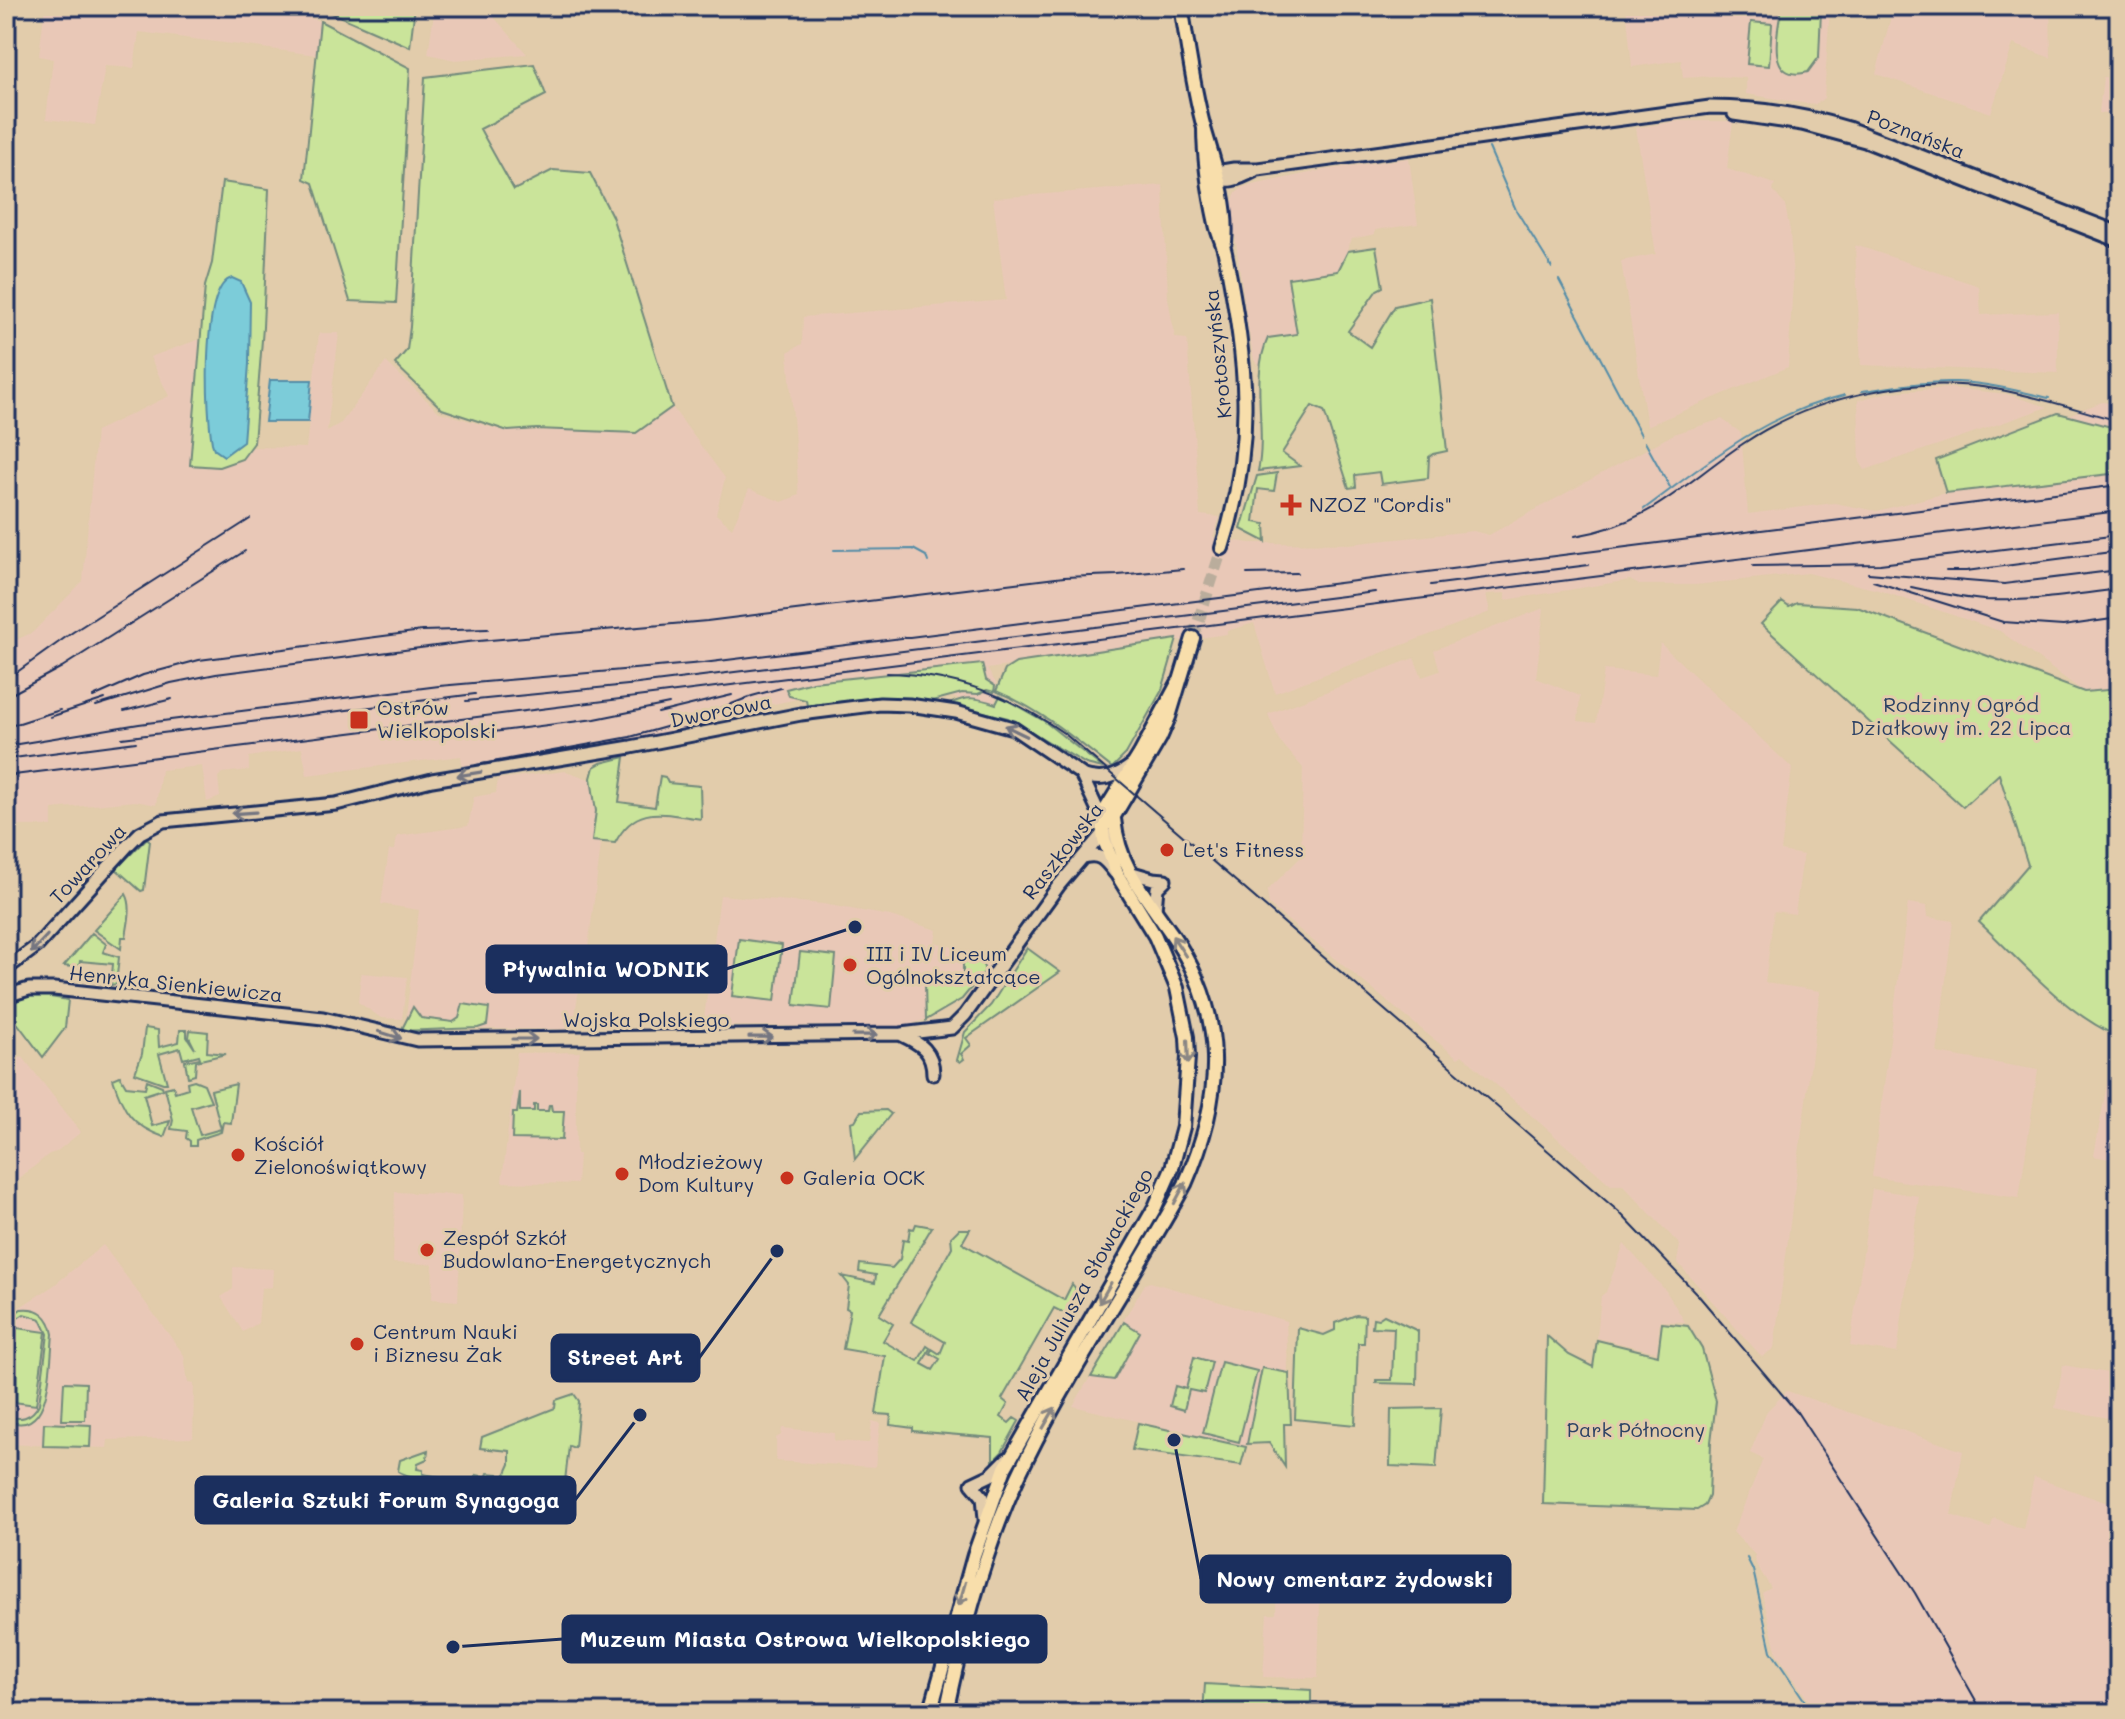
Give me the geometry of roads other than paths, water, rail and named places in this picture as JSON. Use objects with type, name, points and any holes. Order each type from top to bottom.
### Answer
[{"type":"main road","name":"Krotoszyńska","points":[[1181,6],[1214,175],[1216,225],[1225,250],[1242,361],[1246,415],[1240,481],[1222,548]]},
{"type":"main road","name":"Poznańska","points":[[1692,111],[1710,107],[1750,108],[1826,121],[1893,144],[2119,233]]},
{"type":"main road","name":"Poznańska","points":[[1214,175],[1234,181],[1258,169],[1645,114],[1692,111],[1771,118],[1848,136],[2119,241]]},
{"type":"main road","name":"Raszkowska","points":[[1107,818],[1160,738],[1193,638]]},
{"type":"main road","name":"Raszkowska","points":[[1107,818],[1178,683]]},
{"type":"main road","name":"Dworcowa","points":[[356,800],[432,780],[631,747],[809,712],[880,704],[923,706],[995,721],[1031,738],[1081,774],[1107,818]]},
{"type":"main road","points":[[1081,774],[1092,779],[1109,778],[1136,762]]},
{"type":"main road","name":"Towarowa","points":[[6,969],[27,956],[129,844],[155,824],[169,819],[301,809],[356,800]]},
{"type":"main road","name":"Aleja Juliusza Słowackiego","points":[[930,1713],[985,1520],[1014,1451],[1155,1207],[1172,1168],[1183,1127],[1188,1057],[1183,1012],[1159,944],[1104,840],[1107,818]]},
{"type":"main road","name":"Aleja Juliusza Słowackiego","points":[[946,1713],[978,1591],[1014,1487],[1039,1435],[1185,1184],[1209,1116],[1215,1069],[1210,1017],[1193,968],[1155,910],[1124,874],[1107,818]]},
{"type":"main road","name":"Raszkowska","points":[[952,1028],[985,991],[1059,885],[1104,832]]},
{"type":"main road","name":"Aleja Juliusza Słowackiego","points":[[1104,832],[1117,843]]},
{"type":"main road","points":[[1084,857],[1101,857],[1124,874],[1165,880],[1157,888],[1155,910]]},
{"type":"main road","name":"Henryka Sienkiewicza","points":[[6,996],[29,989],[51,989],[342,1021]]},
{"type":"main road","name":"Wojska Polskiego","points":[[342,1021],[390,1036],[417,1040],[901,1034],[952,1028]]},
{"type":"main road","points":[[901,1034],[925,1048],[931,1057],[933,1074]]},
{"type":"main road","points":[[985,1520],[984,1501],[972,1484],[999,1469],[1014,1451]]},
{"type":"water","points":[[232,278],[241,282],[250,302],[249,364],[243,442],[224,456],[214,449],[212,443],[208,353],[215,303],[222,286]]},
{"type":"water","points":[[270,380],[312,380],[308,422],[265,422]]},
{"type":"waterway","points":[[1489,148],[1516,210],[1552,268]]},
{"type":"waterway","points":[[1559,280],[1641,435]]},
{"type":"waterway","points":[[1862,391],[1920,383],[1956,382],[2049,398]]},
{"type":"waterway","points":[[1644,509],[1738,441],[1788,414],[1845,395]]},
{"type":"waterway","points":[[1645,442],[1671,489]]},
{"type":"waterway","points":[[834,550],[913,549],[926,556],[928,562]]},
{"type":"waterway","points":[[1747,1558],[1753,1570],[1771,1651],[1813,1713]]},
{"type":"tunnel","points":[[1193,638],[1222,548]]},
{"type":"railway","points":[[1575,536],[1602,530],[1646,512],[1771,427],[1801,413],[1865,393],[1931,385],[1963,385],[2026,395],[2119,421]]},
{"type":"railway","points":[[6,746],[139,724],[439,686],[703,663],[2119,485]]},
{"type":"railway","points":[[6,776],[2119,511]]},
{"type":"railway","points":[[6,680],[73,632],[250,519]]},
{"type":"railway","points":[[1753,566],[1880,564],[2119,535]]},
{"type":"railway","points":[[6,697],[62,667],[245,551]]},
{"type":"railway","points":[[1946,571],[2119,551]]},
{"type":"railway","points":[[1431,585],[1589,565]]},
{"type":"railway","points":[[96,706],[171,683],[216,674],[467,642],[707,621],[1064,577],[1183,569]]},
{"type":"railway","points":[[1868,573],[2004,584],[2119,570]]},
{"type":"railway","points":[[1247,574],[1297,573]]},
{"type":"railway","points":[[1873,581],[2003,622],[2063,626],[2119,618]]},
{"type":"railway","points":[[1911,587],[1984,600],[2052,598],[2119,589]]},
{"type":"railway","points":[[466,701],[638,684],[1375,592]]},
{"type":"railway","points":[[93,697],[143,675],[199,660],[422,631],[488,629]]},
{"type":"railway","points":[[887,673],[936,678],[981,690],[1024,708],[1065,734],[1619,1212],[1698,1295],[1797,1412],[1915,1593],[1983,1713]]},
{"type":"railway","points":[[476,765],[630,737],[691,720],[781,688]]},
{"type":"railway","points":[[122,738],[475,694]]},
{"type":"railway","points":[[658,713],[732,695]]},
{"type":"railway","points":[[50,717],[105,699]]},
{"type":"railway","points":[[124,711],[172,699]]},
{"type":"railway","points":[[477,734],[595,719],[669,704]]},
{"type":"railway","points":[[10,726],[60,710]]},
{"type":"railway","points":[[6,759],[136,742]]},
{"type":"place","name":"NZOZ \"Cordis\"","points":[[1291,505]]},
{"type":"place","name":"Ostrów Wielkopolski","points":[[359,720]]},
{"type":"place","name":"Let's Fitness","points":[[1167,850]]},
{"type":"place","name":"Pływalnia WODNIK","points":[[855,927]]},
{"type":"place","name":"III i IV Liceum Ogólnokształcące","points":[[850,965]]},
{"type":"place","name":"Kościół Zielonoświątkowy","points":[[238,1155]]},
{"type":"place","name":"Młodzieżowy Dom Kultury","points":[[622,1174]]},
{"type":"place","name":"Galeria OCK","points":[[787,1178]]},
{"type":"place","name":"Zespół Szkół Budowlano-Energetycznych","points":[[427,1250]]},
{"type":"place","name":"Street Art","points":[[777,1251]]},
{"type":"place","name":"Centrum Nauki i Biznesu Żak","points":[[357,1344]]},
{"type":"place","name":"Galeria Sztuki Forum Synagoga","points":[[640,1415]]},
{"type":"place","name":"Nowy cmentarz żydowski","points":[[1174,1440]]},
{"type":"place","name":"Muzeum Miasta Ostrowa Wielkopolskiego","points":[[453,1647]]},
{"type":"park label","name":"Rodzinny Ogród Działkowy im. 22 Lipca","points":[[1961,716]]},
{"type":"park label","name":"Park Północny","points":[[1636,1430]]}]
